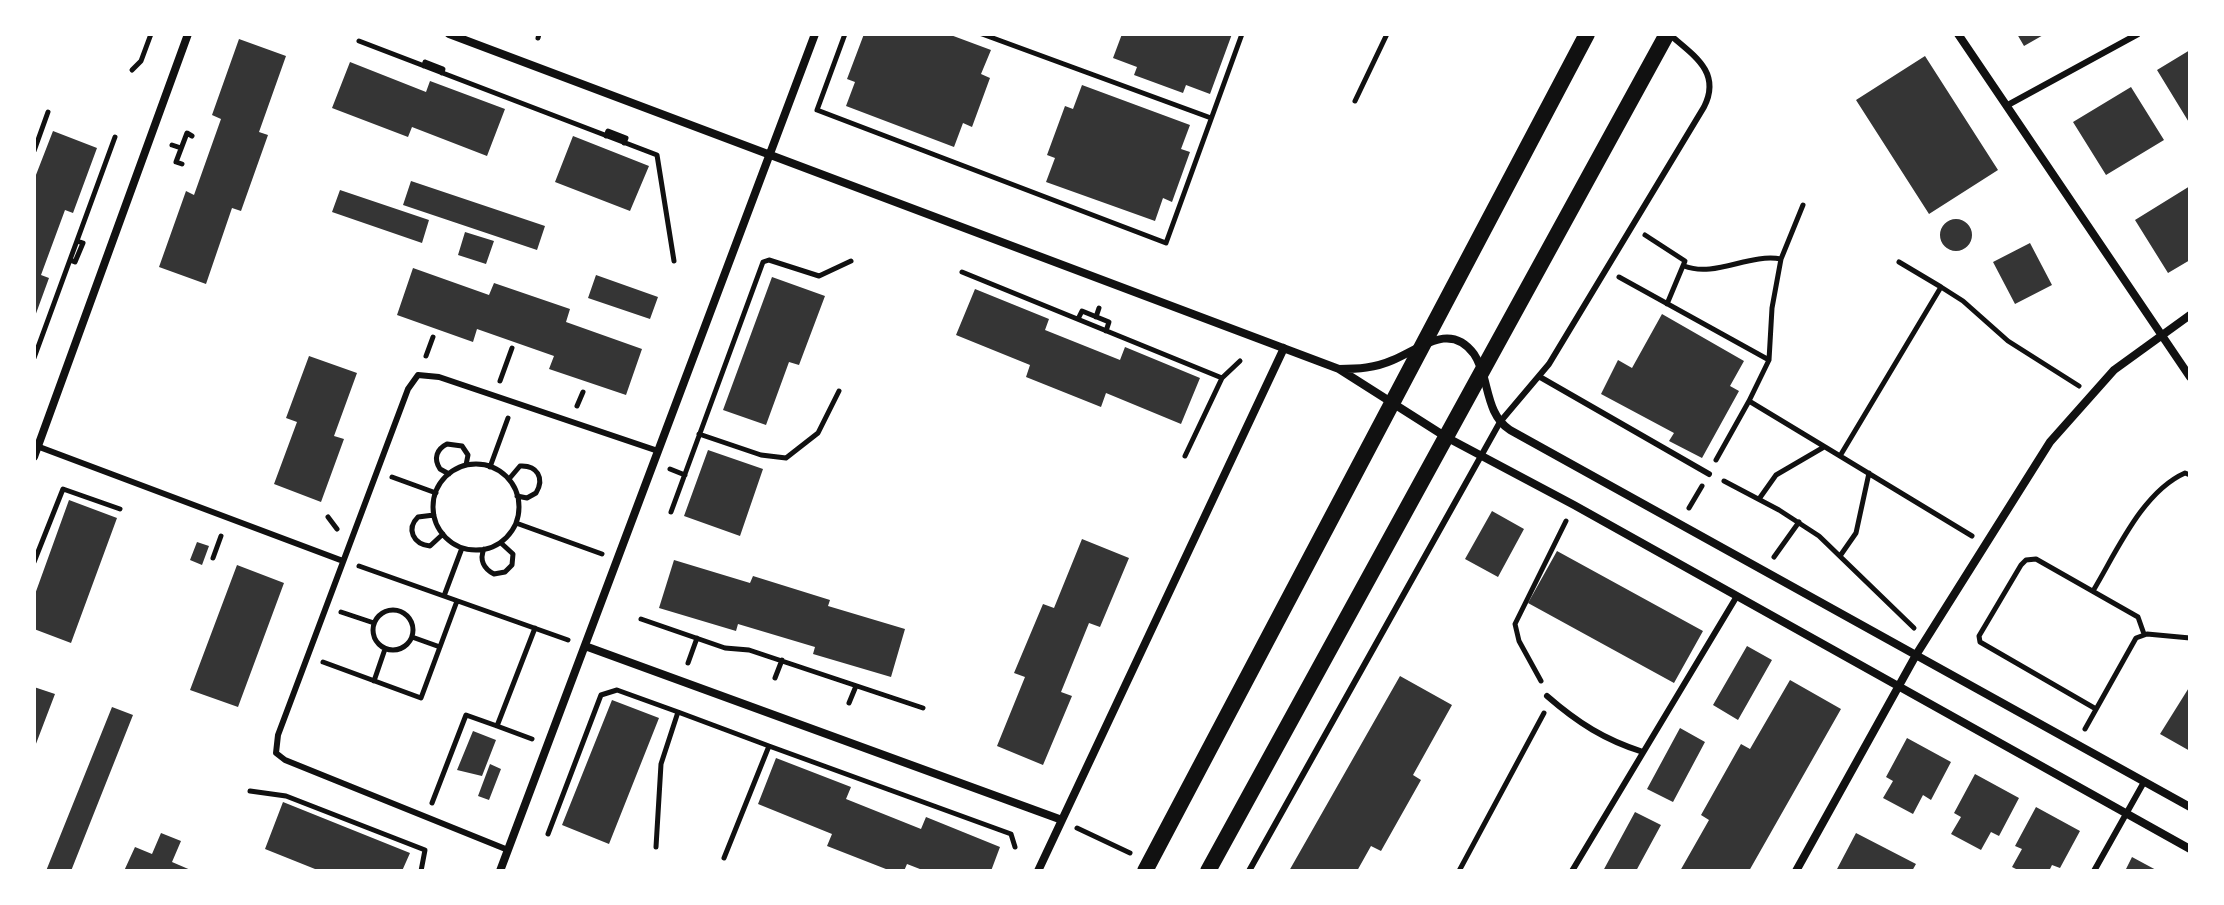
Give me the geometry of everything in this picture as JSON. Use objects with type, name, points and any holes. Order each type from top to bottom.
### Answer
[{"type":"main road","points":[[1148,867],[1587,34]]},
{"type":"main road","points":[[1208,871],[1668,34]]},
{"type":"street","points":[[34,457],[188,34]]},
{"type":"street","points":[[449,34],[1339,369],[1481,457],[1574,505],[2190,849]]},
{"type":"street","points":[[500,871],[815,34]]},
{"type":"street","points":[[1958,34],[2190,377]]},
{"type":"street","points":[[1796,871],[1916,655],[2050,442],[2090,393],[2161,334],[2190,315]]},
{"type":"street","points":[[1339,369],[1377,366],[1440,338],[1464,343],[1482,371],[1500,422],[1679,525],[2190,807]]},
{"type":"street","points":[[1038,871],[1284,348]]},
{"type":"street","points":[[585,646],[1062,820]]},
{"type":"lane","points":[[1249,871],[1500,422],[1540,377],[1709,97],[1711,82],[1702,62],[1668,34]]},
{"type":"lane","points":[[2006,106],[2138,34]]},
{"type":"lane","points":[[508,850],[285,760],[276,753],[278,735],[343,561],[408,389],[418,375],[439,377],[658,451]]},
{"type":"lane","points":[[1540,377],[1569,398],[1709,474]]},
{"type":"lane","points":[[36,446],[343,561]]},
{"type":"lane","points":[[1572,871],[1737,596]]},
{"type":"lane","points":[[1547,696],[1576,721],[1608,741],[1643,752]]},
{"type":"lane","points":[[2094,871],[2144,782]]},
{"type":"path","points":[[132,70],[141,61],[151,34]]},
{"type":"path","points":[[845,34],[817,110],[1166,243],[1242,34]]},
{"type":"path","points":[[982,34],[1211,118]]},
{"type":"path","points":[[1355,101],[1387,34]]},
{"type":"path","points":[[359,41],[659,158],[674,261]]},
{"type":"path","points":[[424,66],[425,62],[435,62],[443,69],[442,73]]},
{"type":"path","points":[[34,151],[48,112]]},
{"type":"path","points":[[606,136],[608,131],[618,131],[626,138],[624,143]]},
{"type":"path","points":[[182,164],[176,162],[187,133],[192,136]]},
{"type":"path","points":[[34,358],[115,137]]},
{"type":"path","points":[[172,145],[181,148]]},
{"type":"path","points":[[1679,525],[1769,360],[1772,308],[1781,259],[1803,205]]},
{"type":"path","points":[[1632,227],[1682,256],[1684,266],[1667,304]]},
{"type":"path","points":[[70,260],[75,262],[82,254],[83,243],[77,241]]},
{"type":"path","points":[[1684,266],[1699,270],[1762,257],[1781,259]]},
{"type":"path","points":[[671,512],[747,303],[766,260],[819,276],[851,261]]},
{"type":"path","points":[[1899,262],[1963,301],[2008,341],[2090,393]]},
{"type":"path","points":[[1606,270],[1769,360]]},
{"type":"path","points":[[962,272],[1222,378]]},
{"type":"path","points":[[1840,456],[1941,287]]},
{"type":"path","points":[[734,298],[747,303]]},
{"type":"path","points":[[1096,317],[1099,308]]},
{"type":"path","points":[[1078,319],[1082,311],[1109,322],[1106,331]]},
{"type":"path","points":[[426,356],[433,337]]},
{"type":"path","points":[[500,381],[512,348]]},
{"type":"path","points":[[1185,456],[1222,378],[1240,361]]},
{"type":"path","points":[[708,369],[722,374]]},
{"type":"path","points":[[699,434],[761,455],[786,458],[818,433],[839,391]]},
{"type":"path","points":[[577,407],[583,392]]},
{"type":"path","points":[[1749,401],[1986,544]]},
{"type":"path","points":[[490,467],[509,417]]},
{"type":"path","points":[[449,474],[440,469],[436,459],[439,450],[447,444],[457,444],[465,450],[466,466]]},
{"type":"path","points":[[1759,499],[1776,475],[1824,447]]},
{"type":"path","points":[[466,466],[490,467],[509,480],[517,496],[516,523],[501,543],[484,549],[462,548],[443,534],[434,515],[436,493],[449,474],[466,466]]},
{"type":"path","points":[[509,480],[520,466],[530,467],[538,473],[541,483],[536,493],[527,498],[517,496]]},
{"type":"path","points":[[670,469],[685,475]]},
{"type":"path","points":[[1840,556],[1856,533],[1869,473]]},
{"type":"path","points":[[2093,591],[2151,502],[2176,477],[2185,473],[2190,475]]},
{"type":"path","points":[[1709,474],[1799,522],[1840,556],[1926,640]]},
{"type":"path","points":[[391,477],[436,493]]},
{"type":"path","points":[[34,562],[37,547],[63,489],[120,509]]},
{"type":"path","points":[[1459,871],[1541,720],[1547,696],[1519,641],[1515,624],[1574,505]]},
{"type":"path","points":[[434,515],[418,517],[412,525],[412,535],[419,543],[430,546],[443,534]]},
{"type":"path","points":[[328,517],[339,531]]},
{"type":"path","points":[[1766,572],[1799,522]]},
{"type":"path","points":[[516,523],[602,554]]},
{"type":"path","points":[[213,558],[221,536]]},
{"type":"path","points":[[484,549],[482,558],[485,568],[494,574],[505,572],[512,565],[513,554],[501,543]]},
{"type":"path","points":[[444,596],[462,548]]},
{"type":"path","points":[[2096,709],[1984,645],[1979,636],[2026,560],[2036,559],[2138,617],[2144,634]]},
{"type":"path","points":[[343,561],[585,646]]},
{"type":"path","points":[[322,662],[421,698],[457,601]]},
{"type":"path","points":[[399,611],[410,619],[412,637],[400,649],[385,649],[374,638],[374,623],[380,614],[399,611]]},
{"type":"path","points":[[341,612],[374,623]]},
{"type":"path","points":[[641,619],[697,638],[782,660],[923,708]]},
{"type":"path","points":[[497,726],[535,628]]},
{"type":"path","points":[[2076,744],[2136,638],[2144,634],[2190,638]]},
{"type":"path","points":[[412,637],[440,647]]},
{"type":"path","points":[[688,663],[697,638]]},
{"type":"path","points":[[374,681],[385,649]]},
{"type":"path","points":[[775,678],[782,660]]},
{"type":"path","points":[[849,703],[856,686]]},
{"type":"path","points":[[548,834],[601,695],[617,690],[1011,834],[1015,847]]},
{"type":"path","points":[[656,847],[661,764],[678,712]]},
{"type":"path","points":[[432,804],[466,715],[533,739]]},
{"type":"path","points":[[724,858],[769,746]]},
{"type":"path","points":[[250,791],[286,796],[425,850],[421,871]]},
{"type":"path","points":[[1062,820],[1148,867]]},
{"type":"building","points":[[864,34],[948,34],[991,50],[981,74],[990,78],[972,127],[963,123],[954,147],[846,106],[855,82],[847,79]]},
{"type":"building","points":[[1122,34],[1232,34],[1210,94],[1186,85],[1183,93],[1134,75],[1137,67],[1113,58]]},
{"type":"building","points":[[2017,34],[2045,34],[2024,46]]},
{"type":"building","points":[[239,39],[286,56],[259,132],[268,135],[241,211],[232,208],[206,284],[159,267],[186,191],[194,195],[221,119],[212,115]]},
{"type":"building","points":[[2190,50],[2190,124],[2157,70]]},
{"type":"building","points":[[1925,56],[1998,170],[1929,214],[1856,100]]},
{"type":"building","points":[[350,62],[426,92],[430,81],[505,109],[487,156],[412,127],[408,137],[332,108]]},
{"type":"building","points":[[1082,85],[1190,125],[1181,149],[1190,152],[1172,202],[1163,198],[1155,221],[1046,182],[1055,158],[1047,155],[1065,106],[1073,109]]},
{"type":"building","points":[[2131,87],[2164,140],[2106,175],[2073,122]]},
{"type":"building","points":[[53,131],[97,148],[73,213],[65,210],[41,275],[49,278],[34,319],[34,180]]},
{"type":"building","points":[[573,136],[649,166],[630,211],[555,182]]},
{"type":"building","points":[[411,181],[545,226],[537,250],[403,205]]},
{"type":"building","points":[[2190,186],[2190,260],[2168,273],[2135,220]]},
{"type":"building","points":[[340,190],[429,220],[422,243],[332,212]]},
{"type":"building","points":[[1956,219],[1967,224],[1972,235],[1967,246],[1956,251],[1945,246],[1940,235],[1945,224]]},
{"type":"building","points":[[465,232],[494,241],[486,264],[458,255]]},
{"type":"building","points":[[2030,243],[2052,285],[2015,304],[1993,262]]},
{"type":"building","points":[[413,268],[489,295],[494,283],[570,309],[566,322],[642,349],[626,395],[549,369],[554,356],[477,329],[473,342],[397,315]]},
{"type":"building","points":[[596,275],[658,297],[650,319],[588,298]]},
{"type":"building","points":[[772,277],[825,296],[799,365],[789,362],[766,425],[723,410]]},
{"type":"building","points":[[975,289],[1049,319],[1045,330],[1120,360],[1125,347],[1200,378],[1181,424],[1106,393],[1101,407],[1026,377],[1030,365],[956,335]]},
{"type":"building","points":[[1662,314],[1744,361],[1730,386],[1739,391],[1702,458],[1669,441],[1674,433],[1601,394],[1618,360],[1632,368]]},
{"type":"building","points":[[309,356],[357,373],[334,436],[344,439],[321,502],[274,484],[297,422],[286,418]]},
{"type":"building","points":[[708,450],[763,469],[740,536],[684,516]]},
{"type":"building","points":[[69,500],[117,518],[71,643],[34,629],[34,597]]},
{"type":"building","points":[[1492,511],[1524,529],[1498,577],[1465,559]]},
{"type":"building","points":[[1082,539],[1129,558],[1100,627],[1089,623],[1061,692],[1072,696],[1043,765],[997,746],[1025,677],[1014,673],[1043,604],[1054,608]]},
{"type":"building","points":[[197,542],[209,546],[202,565],[190,560]]},
{"type":"building","points":[[1557,551],[1703,631],[1674,683],[1528,603]]},
{"type":"building","points":[[674,560],[750,583],[753,576],[830,600],[828,606],[905,629],[891,677],[813,654],[815,647],[738,624],[736,631],[659,608]]},
{"type":"building","points":[[237,565],[284,583],[238,707],[190,690]]},
{"type":"building","points":[[1747,646],[1772,660],[1738,720],[1713,705]]},
{"type":"building","points":[[1400,676],[1452,705],[1413,775],[1421,780],[1381,851],[1371,846],[1357,871],[1289,871]]},
{"type":"building","points":[[1790,680],[1841,709],[1749,871],[1680,871],[1709,820],[1701,815],[1741,744],[1750,749]]},
{"type":"building","points":[[2190,686],[2190,751],[2160,734]]},
{"type":"building","points":[[34,687],[55,694],[34,749]]},
{"type":"building","points":[[612,700],[659,718],[609,844],[562,825]]},
{"type":"building","points":[[112,707],[133,715],[71,871],[46,871]]},
{"type":"building","points":[[1680,728],[1705,742],[1673,802],[1647,789]]},
{"type":"building","points":[[473,731],[496,740],[482,776],[457,770]]},
{"type":"building","points":[[1907,738],[1951,762],[1931,800],[1923,795],[1913,814],[1883,798],[1893,781],[1886,777]]},
{"type":"building","points":[[776,758],[851,787],[846,799],[921,829],[926,817],[1000,847],[991,871],[925,871],[907,864],[904,871],[891,871],[827,846],[832,834],[758,804]]},
{"type":"building","points":[[490,764],[501,769],[489,800],[478,796]]},
{"type":"building","points":[[1975,774],[2019,798],[1999,836],[1991,832],[1981,850],[1951,834],[1961,817],[1954,813]]},
{"type":"building","points":[[283,802],[410,853],[402,871],[320,871],[265,849]]},
{"type":"building","points":[[2036,807],[2080,831],[2060,868],[2052,865],[2049,871],[2020,871],[2012,867],[2022,849],[2015,846]]},
{"type":"building","points":[[1635,812],[1661,825],[1636,871],[1603,871]]},
{"type":"building","points":[[161,833],[181,841],[172,862],[193,871],[124,871],[135,847],[152,854]]},
{"type":"building","points":[[1856,833],[1916,864],[1912,871],[1836,871]]},
{"type":"building","points":[[2132,857],[2158,871],[2125,871]]}]
